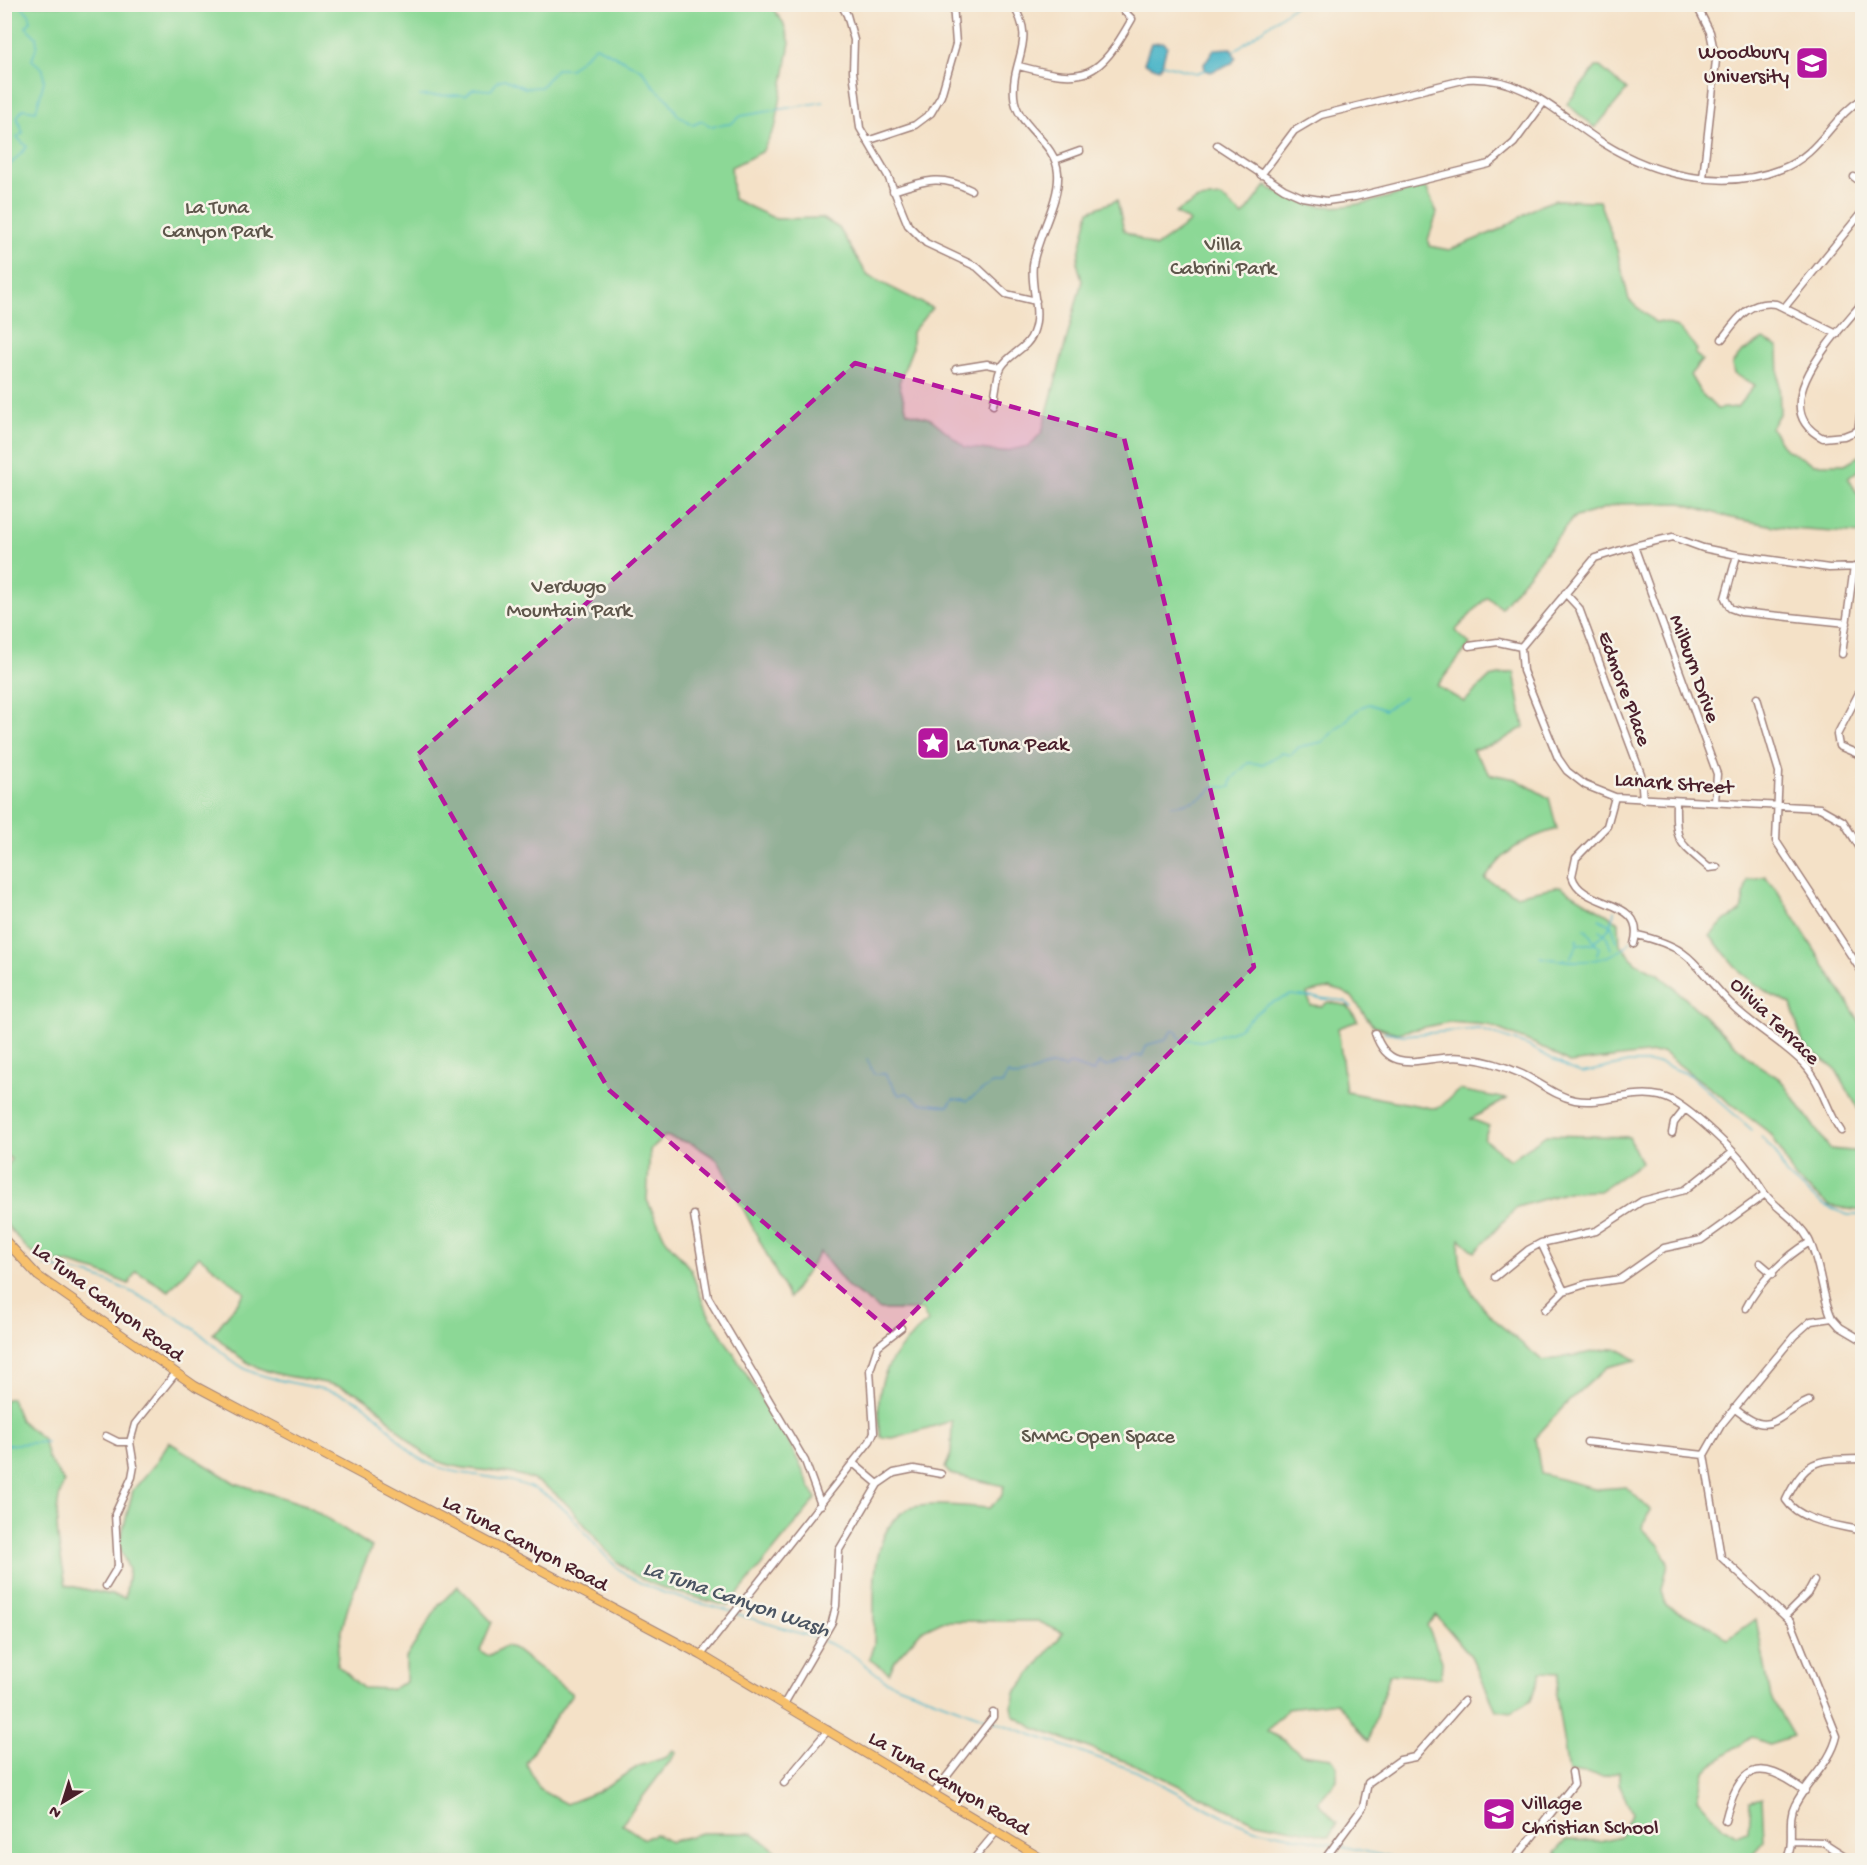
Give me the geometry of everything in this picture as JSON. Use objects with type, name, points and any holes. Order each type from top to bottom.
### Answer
[{"type":"main road","name":"La Tuna Canyon Road","points":[[5,1240],[38,1276],[175,1374],[700,1655],[1044,1860]]},
{"type":"street","points":[[841,4],[847,15],[854,40],[860,128],[888,176],[908,225],[926,243],[977,267],[1006,294],[1036,301]]},
{"type":"street","points":[[867,141],[915,125],[931,113],[941,96],[956,44],[953,4]]},
{"type":"street","points":[[993,405],[1001,367],[1032,336],[1037,318],[1033,266],[1056,190],[1058,176],[1055,160],[1019,113],[1014,96],[1025,38],[1021,18],[1012,4]]},
{"type":"street","points":[[1019,66],[1066,77],[1089,72],[1098,67],[1111,52],[1131,21],[1131,15],[1117,4]]},
{"type":"street","points":[[1696,4],[1710,32],[1716,60],[1703,178]]},
{"type":"street","points":[[1262,175],[1280,147],[1294,131],[1322,115],[1439,84],[1487,78],[1519,87],[1629,158],[1673,173],[1703,178],[1738,179],[1782,169],[1816,147],[1847,111],[1863,99]]},
{"type":"street","points":[[1217,145],[1262,175],[1302,197],[1327,201],[1355,197],[1489,164],[1514,143],[1544,102]]},
{"type":"street","points":[[1055,160],[1080,151]]},
{"type":"street","points":[[1854,177],[1863,183]]},
{"type":"street","points":[[893,191],[929,180],[942,179],[970,190]]},
{"type":"street","points":[[1784,308],[1863,212]]},
{"type":"street","points":[[1863,303],[1804,379],[1802,417],[1807,427],[1823,438],[1834,438],[1860,430],[1863,402]]},
{"type":"street","points":[[1722,339],[1740,315],[1748,307],[1757,304],[1776,304],[1837,334]]},
{"type":"street","points":[[956,369],[987,364],[1001,367]]},
{"type":"street","points":[[1469,646],[1498,642],[1521,647],[1595,558],[1673,537],[1703,548],[1737,555],[1829,568],[1863,567]]},
{"type":"street","name":"Milburn Drive","points":[[1634,546],[1717,774],[1715,802]]},
{"type":"street","points":[[1737,555],[1725,598],[1730,608],[1741,612],[1847,623]]},
{"type":"street","points":[[1842,654],[1854,567]]},
{"type":"street","name":"Edmore Place","points":[[1565,593],[1579,608],[1641,774],[1643,800]]},
{"type":"street","name":"Lanark Street","points":[[1521,647],[1523,671],[1558,758],[1568,771],[1585,785],[1615,797],[1643,800],[1820,808],[1829,811],[1843,821],[1863,851]]},
{"type":"street","points":[[1863,687],[1837,735],[1839,746],[1858,754],[1863,759]]},
{"type":"street","points":[[1757,698],[1779,772],[1776,841],[1863,972]]},
{"type":"street","points":[[1615,797],[1607,826],[1576,858],[1572,876],[1577,888],[1586,895],[1625,910],[1632,921],[1636,935],[1634,944]]},
{"type":"street","points":[[1676,801],[1675,834],[1683,846],[1709,868],[1717,867]]},
{"type":"street","name":"Olivia Terrace","points":[[1636,935],[1661,940],[1682,951],[1701,967],[1732,1006],[1805,1065],[1826,1099],[1828,1114],[1841,1131]]},
{"type":"street","points":[[1375,1033],[1386,1055],[1398,1060],[1461,1057],[1521,1074],[1573,1100],[1594,1102],[1645,1094],[1672,1100],[1733,1152],[1766,1194],[1799,1225],[1810,1242],[1832,1318],[1840,1327],[1861,1337]]},
{"type":"street","points":[[1672,1133],[1674,1123],[1685,1109]]},
{"type":"street","points":[[1495,1277],[1527,1250],[1541,1243],[1596,1231],[1642,1201],[1685,1190],[1733,1152]]},
{"type":"street","points":[[1545,1310],[1564,1291],[1586,1284],[1620,1279],[1664,1248],[1701,1240],[1766,1194]]},
{"type":"street","points":[[694,1215],[708,1296],[805,1461],[821,1505]]},
{"type":"street","points":[[1746,1308],[1751,1298],[1793,1251],[1810,1242]]},
{"type":"street","points":[[1541,1243],[1564,1291]]},
{"type":"street","points":[[1760,1263],[1773,1274]]},
{"type":"street","points":[[1786,1860],[1793,1841],[1793,1810],[1829,1755],[1837,1736],[1786,1615],[1721,1557],[1704,1455],[1712,1437],[1794,1336],[1811,1321],[1832,1318]]},
{"type":"street","points":[[700,1655],[821,1505],[874,1432],[870,1370],[878,1346],[901,1328]]},
{"type":"street","points":[[106,1586],[118,1566],[116,1514],[132,1477],[134,1466],[130,1442],[135,1424],[175,1374]]},
{"type":"street","points":[[1734,1408],[1749,1421],[1764,1426],[1773,1424],[1809,1401]]},
{"type":"street","points":[[106,1436],[118,1442],[130,1442]]},
{"type":"street","points":[[1587,1443],[1704,1455]]},
{"type":"street","points":[[1863,1459],[1819,1460],[1809,1465],[1786,1500],[1801,1514],[1863,1531]]},
{"type":"street","points":[[853,1463],[878,1484]]},
{"type":"street","points":[[784,1704],[822,1640],[836,1606],[839,1550],[878,1484],[894,1473],[914,1469],[941,1474]]},
{"type":"street","points":[[1786,1615],[1807,1594],[1814,1581]]},
{"type":"street","points":[[1324,1860],[1363,1807],[1368,1783],[1400,1760],[1415,1757],[1464,1701]]},
{"type":"street","points":[[933,1794],[992,1717]]},
{"type":"street","points":[[784,1783],[828,1731]]},
{"type":"street","points":[[1725,1821],[1737,1784],[1758,1770],[1770,1770],[1783,1775],[1805,1791]]},
{"type":"street","points":[[1514,1860],[1574,1784],[1572,1772]]},
{"type":"street","points":[[973,1860],[996,1832]]},
{"type":"street","points":[[1793,1841],[1822,1842],[1851,1860]]},
{"type":"highlighted area","points":[[855,363],[1124,438],[1254,967],[893,1333],[609,1090],[417,755]]},
{"type":"green space","points":[[4,5],[770,5],[783,22],[790,42],[776,125],[762,152],[731,167],[733,199],[776,219],[822,218],[839,228],[868,276],[932,308],[912,332],[912,349],[899,383],[907,412],[931,419],[965,447],[1001,452],[1029,446],[1042,432],[1082,281],[1077,262],[1089,211],[1117,200],[1124,231],[1155,247],[1190,222],[1175,213],[1198,199],[1221,197],[1243,216],[1266,186],[1308,204],[1327,206],[1363,203],[1426,187],[1437,213],[1428,240],[1429,246],[1449,250],[1501,229],[1536,207],[1555,200],[1599,201],[1617,250],[1629,300],[1655,322],[1674,326],[1689,339],[1697,350],[1695,354],[1702,360],[1690,375],[1700,392],[1717,409],[1737,407],[1755,385],[1734,374],[1732,364],[1741,353],[1763,339],[1778,347],[1780,412],[1771,428],[1785,449],[1814,464],[1845,464],[1862,454],[1862,468],[1848,478],[1862,501],[1862,534],[1791,529],[1731,518],[1682,503],[1619,504],[1573,518],[1501,608],[1487,597],[1455,631],[1470,644],[1437,686],[1464,702],[1490,677],[1514,672],[1524,727],[1498,743],[1472,750],[1490,774],[1516,779],[1549,798],[1557,829],[1534,837],[1516,847],[1500,860],[1485,879],[1516,895],[1560,886],[1619,922],[1620,944],[1636,963],[1659,974],[1755,1063],[1780,1079],[1830,1149],[1862,1152],[1862,1211],[1830,1206],[1795,1178],[1771,1134],[1662,1052],[1569,1063],[1538,1045],[1488,1025],[1449,1022],[1397,1033],[1373,1026],[1352,997],[1341,991],[1330,988],[1307,993],[1310,1005],[1322,1006],[1328,1002],[1348,1006],[1358,1021],[1338,1028],[1346,1092],[1437,1109],[1459,1090],[1507,1099],[1471,1119],[1489,1126],[1484,1139],[1510,1160],[1546,1135],[1629,1137],[1641,1163],[1599,1191],[1568,1192],[1517,1207],[1475,1252],[1460,1239],[1460,1259],[1464,1277],[1473,1294],[1485,1309],[1543,1361],[1616,1348],[1637,1360],[1607,1367],[1566,1404],[1535,1438],[1541,1474],[1598,1489],[1626,1487],[1650,1510],[1642,1528],[1659,1545],[1668,1563],[1662,1590],[1666,1606],[1710,1626],[1728,1639],[1756,1619],[1771,1698],[1793,1736],[1769,1744],[1751,1737],[1704,1771],[1697,1798],[1724,1828],[1737,1836],[1748,1832],[1750,1801],[1762,1798],[1764,1841],[1747,1860],[1562,1860],[1555,1853],[1567,1840],[1600,1841],[1620,1836],[1632,1813],[1619,1784],[1619,1771],[1603,1776],[1568,1772],[1556,1694],[1559,1673],[1541,1672],[1531,1700],[1512,1712],[1496,1710],[1471,1656],[1436,1615],[1427,1625],[1442,1661],[1441,1678],[1390,1674],[1368,1741],[1337,1702],[1288,1708],[1267,1731],[1285,1741],[1301,1754],[1332,1758],[1337,1766],[1337,1780],[1318,1802],[1337,1823],[1329,1836],[1252,1821],[1138,1766],[1034,1728],[1014,1716],[1012,1706],[1015,1693],[1063,1633],[1038,1621],[942,1621],[921,1631],[896,1659],[889,1673],[869,1659],[874,1644],[875,1571],[884,1535],[893,1521],[906,1510],[934,1505],[989,1508],[1001,1497],[1004,1486],[950,1474],[945,1468],[951,1454],[952,1421],[893,1438],[881,1437],[879,1401],[881,1386],[886,1372],[902,1346],[928,1322],[922,1310],[880,1310],[848,1287],[820,1252],[789,1298],[718,1160],[693,1144],[665,1136],[650,1150],[647,1200],[665,1238],[691,1270],[705,1308],[791,1446],[816,1499],[728,1606],[661,1587],[626,1569],[613,1558],[559,1497],[531,1479],[510,1473],[456,1467],[433,1459],[411,1443],[383,1413],[362,1396],[334,1385],[275,1373],[244,1360],[213,1334],[245,1293],[199,1256],[169,1291],[136,1271],[129,1284],[67,1263],[43,1260],[28,1250],[4,1222],[5,1172],[11,1159],[4,1154]]},
{"type":"green space","points":[[1596,67],[1600,67],[1627,90],[1595,128],[1567,104]]},
{"type":"green space","points":[[1765,876],[1778,892],[1862,1025],[1862,1115],[1836,1070],[1803,1044],[1791,1004],[1771,995],[1741,973],[1710,936],[1725,920],[1741,912],[1747,880]]},
{"type":"green space","points":[[11,1398],[20,1420],[43,1439],[48,1458],[64,1482],[58,1507],[57,1533],[66,1585],[125,1598],[129,1570],[119,1546],[133,1490],[155,1464],[169,1442],[235,1483],[306,1505],[372,1547],[344,1619],[338,1649],[337,1665],[363,1688],[391,1689],[406,1682],[406,1658],[439,1605],[458,1586],[492,1622],[480,1650],[488,1656],[505,1646],[513,1648],[572,1694],[526,1763],[540,1790],[566,1804],[597,1792],[639,1766],[667,1757],[673,1750],[677,1752],[622,1824],[644,1839],[655,1834],[671,1842],[701,1833],[753,1833],[783,1856],[813,1860],[5,1860],[4,1400]]},
{"type":"water","points":[[1163,42],[1167,46],[1159,69],[1144,63],[1151,43]]},
{"type":"water","points":[[1231,48],[1236,58],[1232,63],[1211,72],[1205,70],[1204,64],[1214,49]]},
{"type":"waterway","points":[[4,175],[27,147],[17,137],[23,133],[17,117],[23,109],[36,111],[44,81],[43,69],[32,60],[37,45],[36,37],[26,27],[31,21],[29,14],[19,4]]},
{"type":"waterway","points":[[1234,51],[1297,4]]},
{"type":"waterway","points":[[420,96],[466,95],[473,89],[491,90],[498,81],[504,79],[525,88],[541,87],[556,69],[570,69],[596,46],[642,70],[655,88],[668,99],[677,114],[693,125],[702,121],[710,126],[730,124],[741,116],[823,102]]},
{"type":"waterway","points":[[1162,64],[1196,73],[1205,70]]},
{"type":"waterway","points":[[1172,805],[1195,800],[1205,795],[1213,787],[1231,787],[1232,779],[1248,763],[1263,764],[1282,753],[1291,755],[1299,747],[1322,742],[1361,707],[1369,704],[1385,710],[1404,697]]},
{"type":"waterway","points":[[1596,940],[1609,928],[1614,910]]},
{"type":"waterway","points":[[1599,919],[1612,926],[1617,941]]},
{"type":"waterway","points":[[1585,929],[1599,947],[1597,955]]},
{"type":"waterway","points":[[1600,930],[1606,935],[1611,949]]},
{"type":"waterway","points":[[1570,958],[1577,945],[1577,939]]},
{"type":"waterway","points":[[1540,957],[1564,961],[1600,959],[1622,949],[1631,941]]},
{"type":"waterway","points":[[1577,945],[1596,943]]},
{"type":"waterway","points":[[867,1059],[874,1074],[885,1074],[899,1095],[907,1093],[920,1103],[948,1106],[953,1099],[967,1101],[992,1084],[1002,1084],[1008,1074],[1018,1077],[1045,1067],[1065,1068],[1070,1064],[1093,1072],[1099,1063],[1107,1067],[1121,1061],[1128,1062],[1133,1056],[1142,1056],[1147,1045],[1165,1040],[1173,1030],[1177,1032],[1180,1039],[1202,1041],[1238,1029],[1266,1005],[1291,995],[1345,1001],[1352,1007]]},
{"type":"waterway","points":[[1384,1032],[1404,1035],[1479,1029],[1529,1046],[1570,1069],[1582,1073],[1628,1063],[1660,1063],[1690,1075],[1752,1130]]},
{"type":"waterway","points":[[1761,1137],[1775,1152],[1786,1175],[1825,1206],[1848,1215],[1862,1215]]},
{"type":"waterway","name":"La Tuna Canyon Wash","points":[[44,1265],[93,1276],[143,1298],[190,1326],[235,1363],[252,1372],[265,1377],[335,1392],[361,1403],[378,1416],[415,1455],[437,1467],[512,1481],[542,1493],[564,1509],[599,1550],[631,1578],[658,1591],[733,1612]]},
{"type":"waterway","points":[[4,1445],[46,1442]]},
{"type":"waterway","name":"La Tuna Canyon Wash","points":[[737,1614],[819,1639]]},
{"type":"waterway","name":"La Tuna Canyon Wash","points":[[823,1641],[849,1652],[886,1681],[988,1719]]},
{"type":"waterway","name":"La Tuna Canyon Wash","points":[[993,1721],[1136,1771],[1222,1816],[1255,1829],[1333,1844]]},
{"type":"waterway","name":"La Tuna Canyon Wash","points":[[1338,1845],[1401,1860]]},
{"type":"place","name":"Woodbury University","points":[[1812,63]]},
{"type":"place","name":"La Tuna Peak","points":[[933,743]]},
{"type":"place","name":"Village Christian School","points":[[1499,1814]]},
{"type":"park label","name":"La Tuna Canyon Park","points":[[217,218]]},
{"type":"park label","name":"Villa Cabrini Park","points":[[1223,255]]},
{"type":"park label","name":"Verdugo Mountain Park","points":[[569,597]]},
{"type":"park label","name":"SMMC Open Space","points":[[1098,1435]]}]
